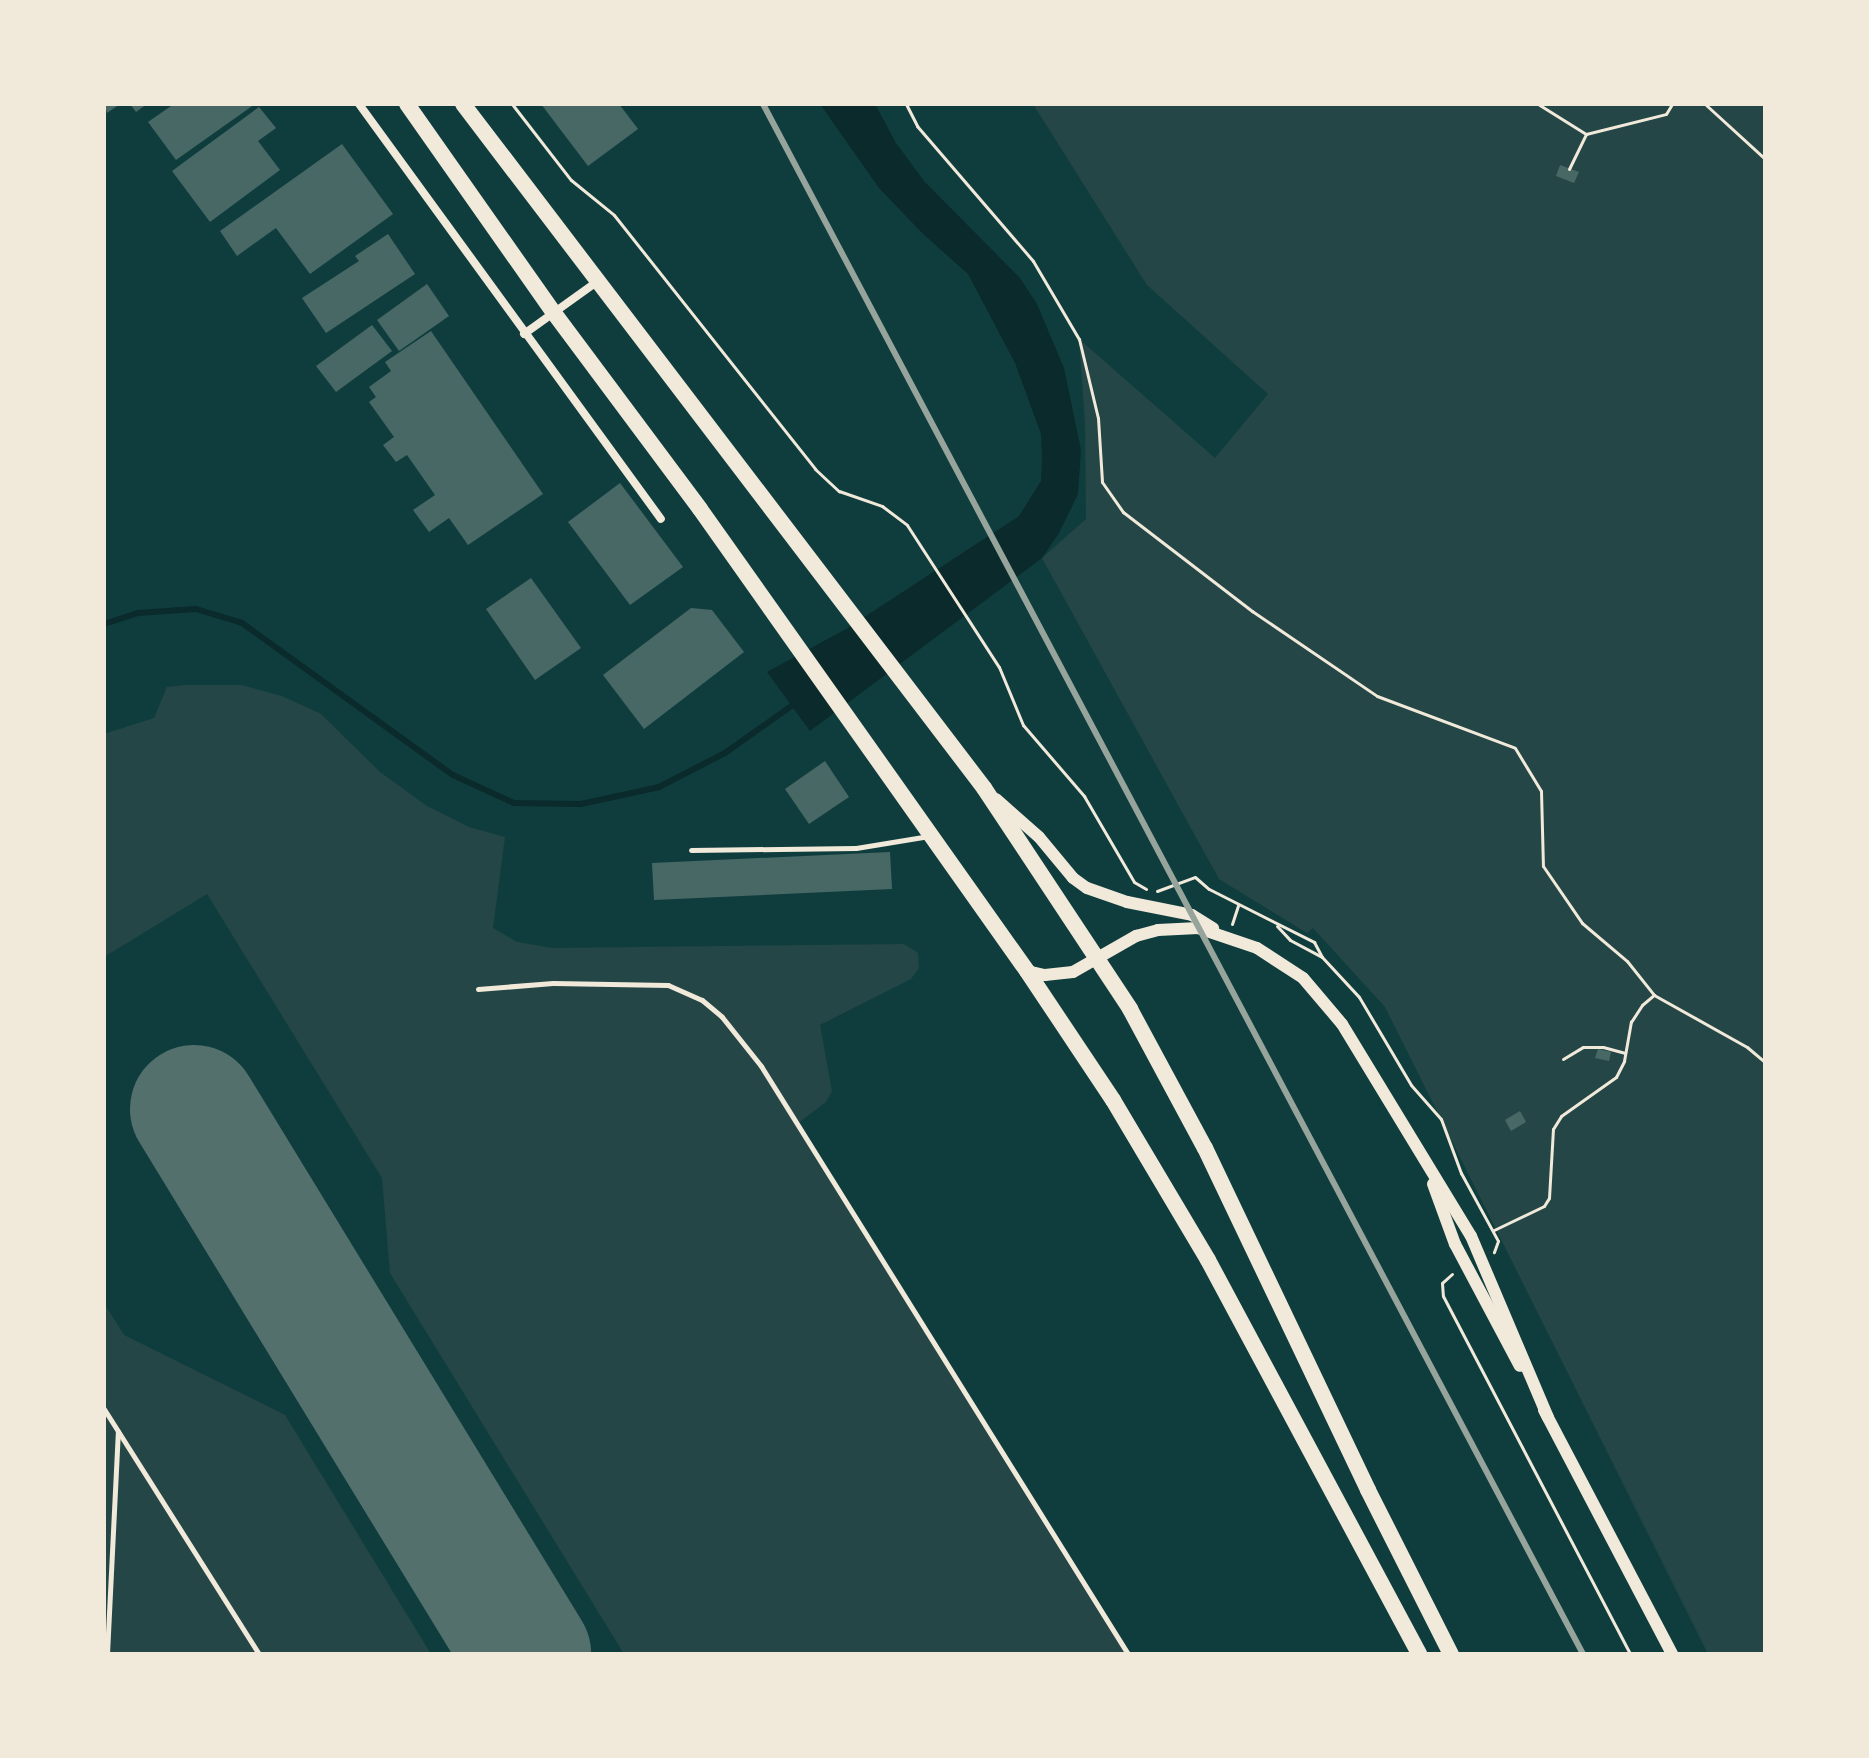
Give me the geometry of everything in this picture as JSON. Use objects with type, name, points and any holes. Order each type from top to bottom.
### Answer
[{"type":"highway","points":[[407,104],[554,313],[671,468],[1027,971],[1113,1100],[1195,1237],[1419,1654]]},
{"type":"highway","points":[[463,104],[984,788],[1130,1009],[1205,1148],[1368,1490],[1451,1654]]},
{"type":"street","points":[[359,104],[661,519]]},
{"type":"street","points":[[524,334],[598,281]]},
{"type":"street","points":[[984,788],[1039,837],[1073,878],[1087,888],[1127,902],[1192,915],[1285,965],[1323,999],[1422,1155],[1455,1244],[1672,1654]]},
{"type":"street","points":[[1027,971],[1059,975],[1098,960],[1126,940],[1146,933],[1198,928],[1225,935]]},
{"type":"lane","points":[[691,850],[856,848],[931,835]]},
{"type":"lane","points":[[478,989],[553,983],[668,985],[702,1000],[722,1017],[761,1066],[1128,1654]]},
{"type":"lane","points":[[104,1409],[259,1654]]},
{"type":"lane","points":[[107,1654],[118,1430]]},
{"type":"path","points":[[512,104],[571,180],[614,215],[815,469],[839,491],[890,511],[907,525],[999,667],[1023,725],[1084,796],[1134,882],[1152,892],[1195,877],[1209,889],[1238,905],[1277,926],[1295,930],[1314,942],[1322,957],[1359,997],[1411,1085],[1441,1119],[1461,1173],[1494,1230],[1498,1247],[1490,1256]]},
{"type":"path","points":[[906,104],[917,126],[1033,261],[1079,339],[1098,418],[1102,482],[1123,512],[1252,611],[1377,696],[1515,748],[1541,791],[1543,866],[1582,923],[1627,961],[1654,995],[1747,1047],[1765,1062]]},
{"type":"path","points":[[1538,104],[1586,134],[1666,114],[1672,104]]},
{"type":"path","points":[[1705,104],[1765,159]]},
{"type":"path","points":[[1569,169],[1586,134]]},
{"type":"path","points":[[1225,935],[1238,905]]},
{"type":"path","points":[[1277,926],[1290,940],[1322,957]]},
{"type":"path","points":[[1494,1230],[1544,1206],[1549,1198],[1553,1129],[1561,1116],[1616,1077],[1631,1022],[1642,1005],[1654,995]]},
{"type":"path","points":[[1563,1059],[1583,1047],[1603,1047],[1625,1053]]},
{"type":"path","points":[[1458,1271],[1442,1283],[1443,1296],[1630,1654]]},
{"type":"shaded area","points":[[820,104],[875,104],[896,143],[924,181],[1020,278],[1037,304],[1064,368],[1081,450],[1078,494],[1059,533],[1042,558],[810,731],[767,672],[846,629],[1019,516],[1041,481],[1042,457],[1041,434],[1015,363],[968,274],[923,234],[879,188]]},
{"type":"shaded area","points":[[1033,104],[1765,104],[1765,1654],[1708,1654],[1385,1007],[1313,928],[1307,933],[1219,879],[1042,558],[1086,519],[1085,423],[1079,339],[1215,458],[1268,394],[1147,285]]},
{"type":"shaded area","points":[[241,685],[282,696],[321,714],[380,772],[427,806],[469,827],[505,837],[493,928],[517,942],[552,948],[904,944],[918,953],[919,968],[911,979],[820,1025],[832,1091],[826,1102],[797,1124],[1128,1654],[624,1654],[390,1273],[382,1178],[207,894],[104,957],[104,734],[154,718],[167,687]]},
{"type":"shaded area","points":[[104,1303],[124,1335],[285,1415],[431,1654],[104,1654]]},
{"type":"building","points":[[104,104],[120,104],[107,113]]},
{"type":"building","points":[[130,104],[147,104],[136,112]]},
{"type":"building","points":[[174,104],[255,104],[176,160],[148,122]]},
{"type":"building","points":[[541,104],[619,104],[638,129],[588,166]]},
{"type":"building","points":[[259,107],[276,128],[258,141],[280,170],[210,222],[172,171]]},
{"type":"building","points":[[342,144],[393,214],[310,274],[276,228],[237,256],[220,231]]},
{"type":"building","points":[[1560,165],[1579,172],[1574,183],[1556,176]]},
{"type":"building","points":[[388,234],[415,274],[326,333],[302,298],[359,261],[355,256]]},
{"type":"building","points":[[427,284],[449,316],[399,351],[377,320]]},
{"type":"building","points":[[372,325],[392,351],[336,392],[316,366]]},
{"type":"building","points":[[431,331],[543,494],[468,545],[449,518],[429,532],[413,510],[435,495],[407,455],[396,462],[383,445],[394,437],[369,402],[376,397],[369,387],[391,371],[385,362]]},
{"type":"building","points":[[620,483],[683,567],[630,605],[568,522]]},
{"type":"building","points":[[531,578],[581,648],[535,680],[486,609]]},
{"type":"building","points":[[691,608],[712,610],[744,652],[644,729],[603,675]]},
{"type":"building","points":[[825,761],[849,797],[809,824],[785,789]]},
{"type":"building","points":[[890,852],[892,889],[654,900],[652,863]]},
{"type":"building","points":[[1598,1049],[1611,1052],[1609,1061],[1595,1058]]},
{"type":"building","points":[[1520,1111],[1526,1122],[1511,1131],[1505,1120]]},
{"type":"waterway","points":[[104,624],[138,613],[196,609],[242,623],[453,775],[514,803],[581,804],[659,787],[725,753],[797,702]]},
{"type":"runway","points":[[194,1109],[527,1654]]},
{"type":"railway","points":[[763,104],[1583,1654]]}]
